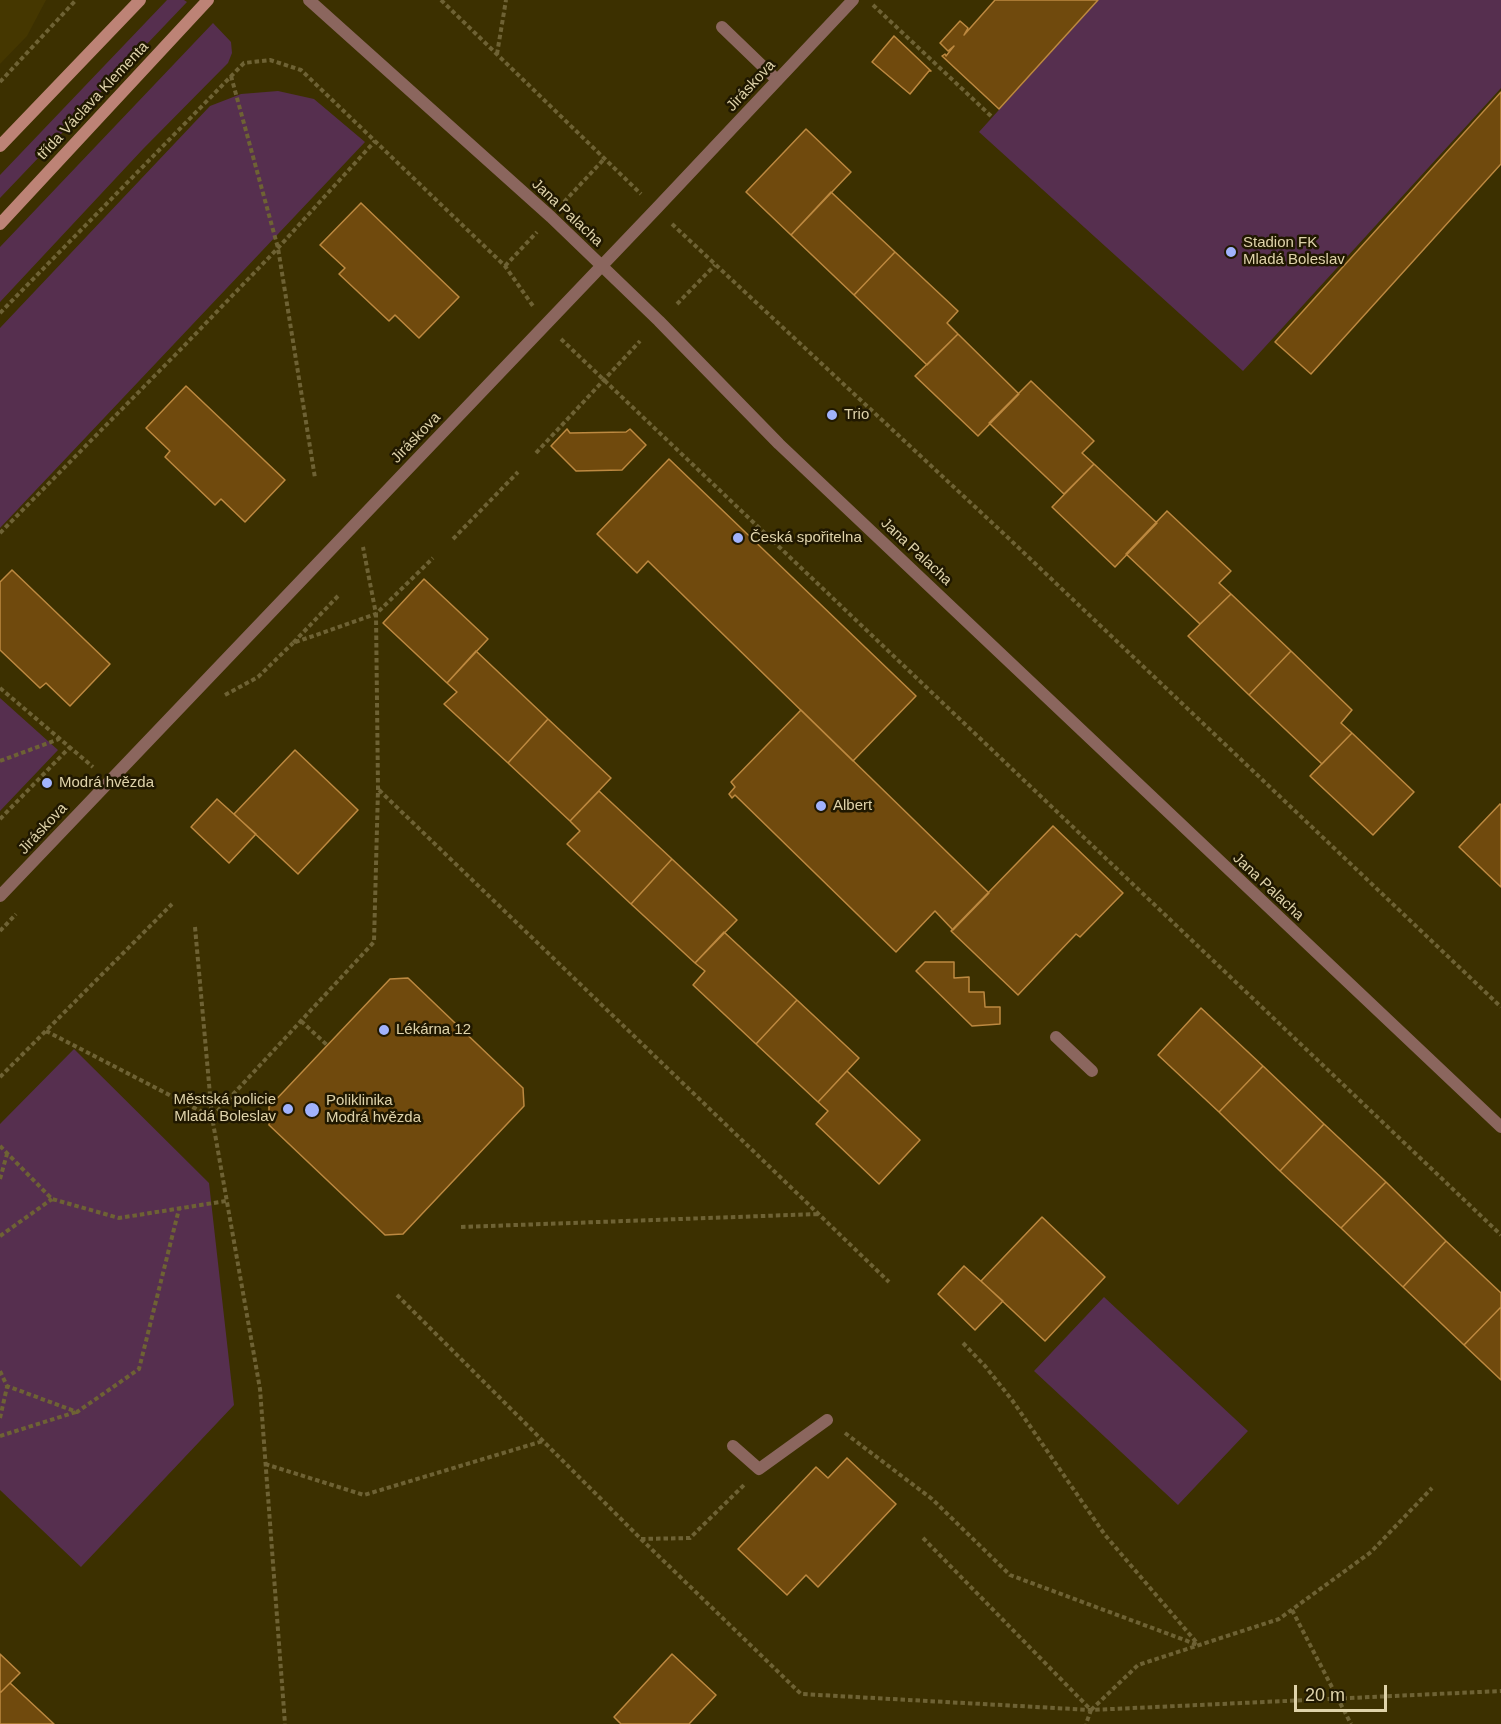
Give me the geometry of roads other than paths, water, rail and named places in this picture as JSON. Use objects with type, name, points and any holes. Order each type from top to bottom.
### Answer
[{"type":"street","points":[[0,146],[140,0]]},
{"type":"street","name":"třída Václava Klementa","points":[[0,224],[208,0]]},
{"type":"street","name":"Jana Palacha","points":[[309,0],[551,217],[779,444],[1501,1127]]},
{"type":"street","name":"Jiráskova","points":[[0,896],[853,0]]},
{"type":"street","points":[[722,27],[777,80]]},
{"type":"street","points":[[1056,1036],[1092,1071]]},
{"type":"street","points":[[734,1446],[759,1469],[827,1420]]},
{"type":"place","name":"Stadion FK Mladá Boleslav","points":[[1231,252]]},
{"type":"place","name":"Trio","points":[[832,415]]},
{"type":"place","name":"Česká spořitelna","points":[[738,538]]},
{"type":"place","name":"Modrá hvězda","points":[[47,783]]},
{"type":"place","name":"Albert","points":[[821,806]]},
{"type":"place","name":"Lékárna 12","points":[[384,1030]]},
{"type":"place","name":"Městská policie Mladá Boleslav","points":[[288,1109]]},
{"type":"place","name":"Poliklinika Modrá hvězda","points":[[312,1110]]}]
